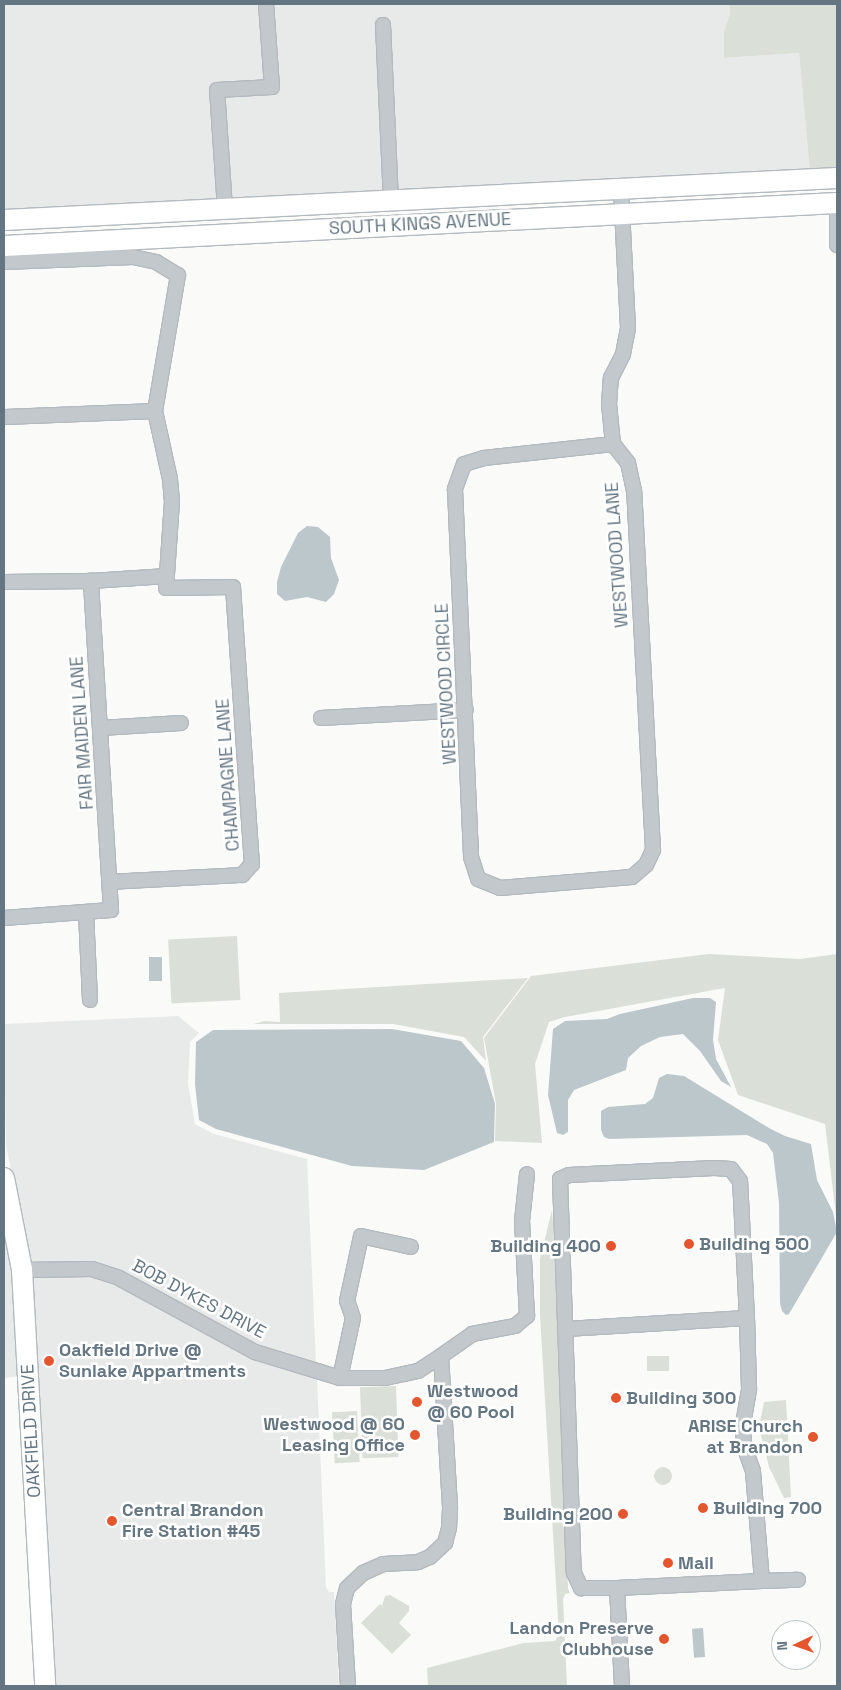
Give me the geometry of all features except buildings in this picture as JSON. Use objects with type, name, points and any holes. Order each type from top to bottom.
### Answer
[{"type":"main road","name":"SOUTH KINGS AVENUE","points":[[4,220],[837,178]]},
{"type":"main road","name":"SOUTH KINGS AVENUE","points":[[4,246],[837,202]]},
{"type":"main road","points":[[25,245],[116,230],[168,227],[181,223],[191,211]]},
{"type":"main road","name":"OAKFIELD DRIVE","points":[[4,1178],[22,1270],[45,1686]]},
{"type":"street","points":[[225,209],[218,90],[272,87],[266,4]]},
{"type":"street","points":[[383,25],[391,200]]},
{"type":"street","points":[[613,444],[609,404],[611,378],[623,354],[628,328],[621,189]]},
{"type":"street","points":[[837,211],[837,245]]},
{"type":"street","points":[[4,262],[133,257],[156,262],[178,275],[155,411],[170,479],[172,501],[167,576],[91,582],[4,582]]},
{"type":"street","points":[[4,417],[155,411]]},
{"type":"street","name":"WESTWOOD CIRCLE","points":[[613,444],[484,458],[464,464],[455,489],[471,857],[478,879],[500,888],[632,877],[646,865]]},
{"type":"street","name":"WESTWOOD LANE","points":[[613,444],[628,463],[634,491],[653,850],[646,865]]},
{"type":"street","name":"CHAMPAGNE LANE","points":[[110,882],[242,875],[252,864],[233,587],[166,588],[167,576]]},
{"type":"street","name":"FAIR MAIDEN LANE","points":[[91,582],[102,728],[110,882]]},
{"type":"street","points":[[321,718],[466,710]]},
{"type":"street","points":[[102,728],[181,723]]},
{"type":"street","points":[[4,918],[111,910],[110,882]]},
{"type":"street","points":[[86,912],[90,1000]]},
{"type":"street","points":[[762,1581],[753,1471],[744,1446],[744,1424],[749,1389],[740,1181],[731,1169],[714,1168],[569,1175],[560,1180],[558,1197],[574,1573],[581,1588],[798,1580]]},
{"type":"street","name":"BOB DYKES DRIVE","points":[[22,1270],[92,1269],[119,1278],[255,1352],[340,1378],[386,1378],[418,1371],[472,1334],[515,1326],[527,1316],[522,1221],[527,1174]]},
{"type":"street","points":[[340,1378],[353,1318],[347,1301],[361,1236],[412,1247]]},
{"type":"street","points":[[564,1329],[747,1318]]},
{"type":"street","points":[[348,1686],[343,1604],[347,1588],[363,1573],[383,1564],[418,1562],[430,1557],[445,1543],[449,1528],[450,1507],[442,1356]]},
{"type":"street","points":[[617,1588],[622,1686]]},
{"type":"shaded area","points":[[4,4],[259,4],[264,81],[217,83],[210,91],[217,203],[4,213]]},
{"type":"shaded area","points":[[274,4],[730,4],[730,14],[724,31],[725,58],[799,53],[810,172],[398,193],[390,18],[376,19],[383,194],[232,202],[225,96],[272,94],[279,87]]},
{"type":"shaded area","points":[[730,4],[837,4],[837,171],[810,172],[799,53],[724,58],[724,31],[730,14]]},
{"type":"shaded area","points":[[307,526],[318,527],[330,537],[331,558],[339,580],[334,594],[326,602],[307,597],[285,601],[277,594],[277,582],[281,567],[298,533]]},
{"type":"shaded area","points":[[237,936],[240,1000],[171,1004],[168,940]]},
{"type":"shaded area","points":[[709,954],[800,959],[837,954],[837,1224],[825,1124],[738,1095],[718,1040],[725,988],[565,1017],[549,1022],[535,1064],[542,1143],[495,1141],[496,1104],[484,1038],[531,976]]},
{"type":"shaded area","points":[[149,957],[162,957],[162,981],[149,981]]},
{"type":"shaded area","points":[[528,978],[483,1037],[486,1061],[464,1037],[393,1024],[253,1024],[265,1021],[280,1022],[279,993]]},
{"type":"shaded area","points":[[693,998],[710,998],[716,1002],[713,1040],[716,1059],[731,1087],[721,1081],[700,1051],[683,1034],[660,1037],[641,1046],[628,1058],[626,1070],[574,1090],[568,1100],[568,1132],[563,1135],[557,1133],[548,1095],[553,1029],[565,1021],[607,1019],[620,1014]]},
{"type":"shaded area","points":[[178,1016],[199,1033],[190,1042],[188,1084],[195,1124],[214,1134],[307,1159],[316,1363],[258,1346],[122,1272],[93,1262],[29,1263],[6,1145],[4,1024]]},
{"type":"shaded area","points":[[392,1029],[461,1041],[484,1068],[495,1104],[494,1142],[424,1170],[352,1166],[216,1129],[199,1120],[195,1084],[196,1042],[213,1030]]},
{"type":"shaded area","points":[[667,1074],[684,1076],[769,1128],[785,1136],[811,1144],[817,1180],[833,1212],[837,1232],[789,1314],[786,1315],[782,1311],[780,1303],[779,1203],[773,1153],[767,1144],[747,1135],[609,1139],[604,1137],[601,1130],[601,1111],[608,1107],[645,1104],[653,1098],[659,1078]]},
{"type":"shaded area","points":[[552,1210],[560,1335],[568,1589],[570,1593],[565,1594],[563,1599],[567,1686],[428,1686],[427,1668],[524,1643],[555,1641],[559,1635],[540,1315],[540,1259]]},
{"type":"shaded area","points":[[4,1212],[11,1245],[21,1376],[4,1378]]},
{"type":"shaded area","points":[[90,1276],[116,1284],[251,1357],[317,1378],[326,1587],[329,1592],[334,1592],[339,1686],[53,1686],[30,1277]]},
{"type":"shaded area","points":[[647,1356],[669,1356],[669,1371],[647,1371]]},
{"type":"shaded area","points":[[396,1386],[398,1457],[362,1458],[360,1387]]},
{"type":"shaded area","points":[[786,1400],[791,1497],[784,1498],[769,1467],[759,1427],[764,1402]]},
{"type":"shaded area","points":[[357,1411],[360,1462],[335,1463],[332,1412]]},
{"type":"shaded area","points":[[659,1467],[667,1467],[672,1472],[670,1483],[659,1485],[654,1480],[654,1472]]},
{"type":"shaded area","points":[[390,1595],[409,1606],[409,1611],[399,1623],[411,1635],[392,1654],[361,1623],[380,1604],[382,1606],[385,1596]]},
{"type":"shaded area","points":[[703,1628],[705,1657],[694,1658],[692,1629]]},
{"type":"place","name":"Building 500","points":[[689,1244]]},
{"type":"place","name":"Building 400","points":[[611,1246]]},
{"type":"place","name":"Oakfield Drive @ Sunlake Appartments","points":[[49,1361]]},
{"type":"place","name":"Building 300","points":[[616,1398]]},
{"type":"place","name":"Westwood @ 60 Pool","points":[[417,1402]]},
{"type":"place","name":"Westwood @ 60 Leasing Office","points":[[415,1435]]},
{"type":"place","name":"ARISE Church at Brandon","points":[[813,1437]]},
{"type":"place","name":"Building 700","points":[[703,1508]]},
{"type":"place","name":"Building 200","points":[[623,1514]]},
{"type":"place","name":"Central Brandon Fire Station #45","points":[[112,1521]]},
{"type":"place","name":"Mail","points":[[668,1563]]},
{"type":"place","name":"Landon Preserve Clubhouse","points":[[664,1639]]}]
